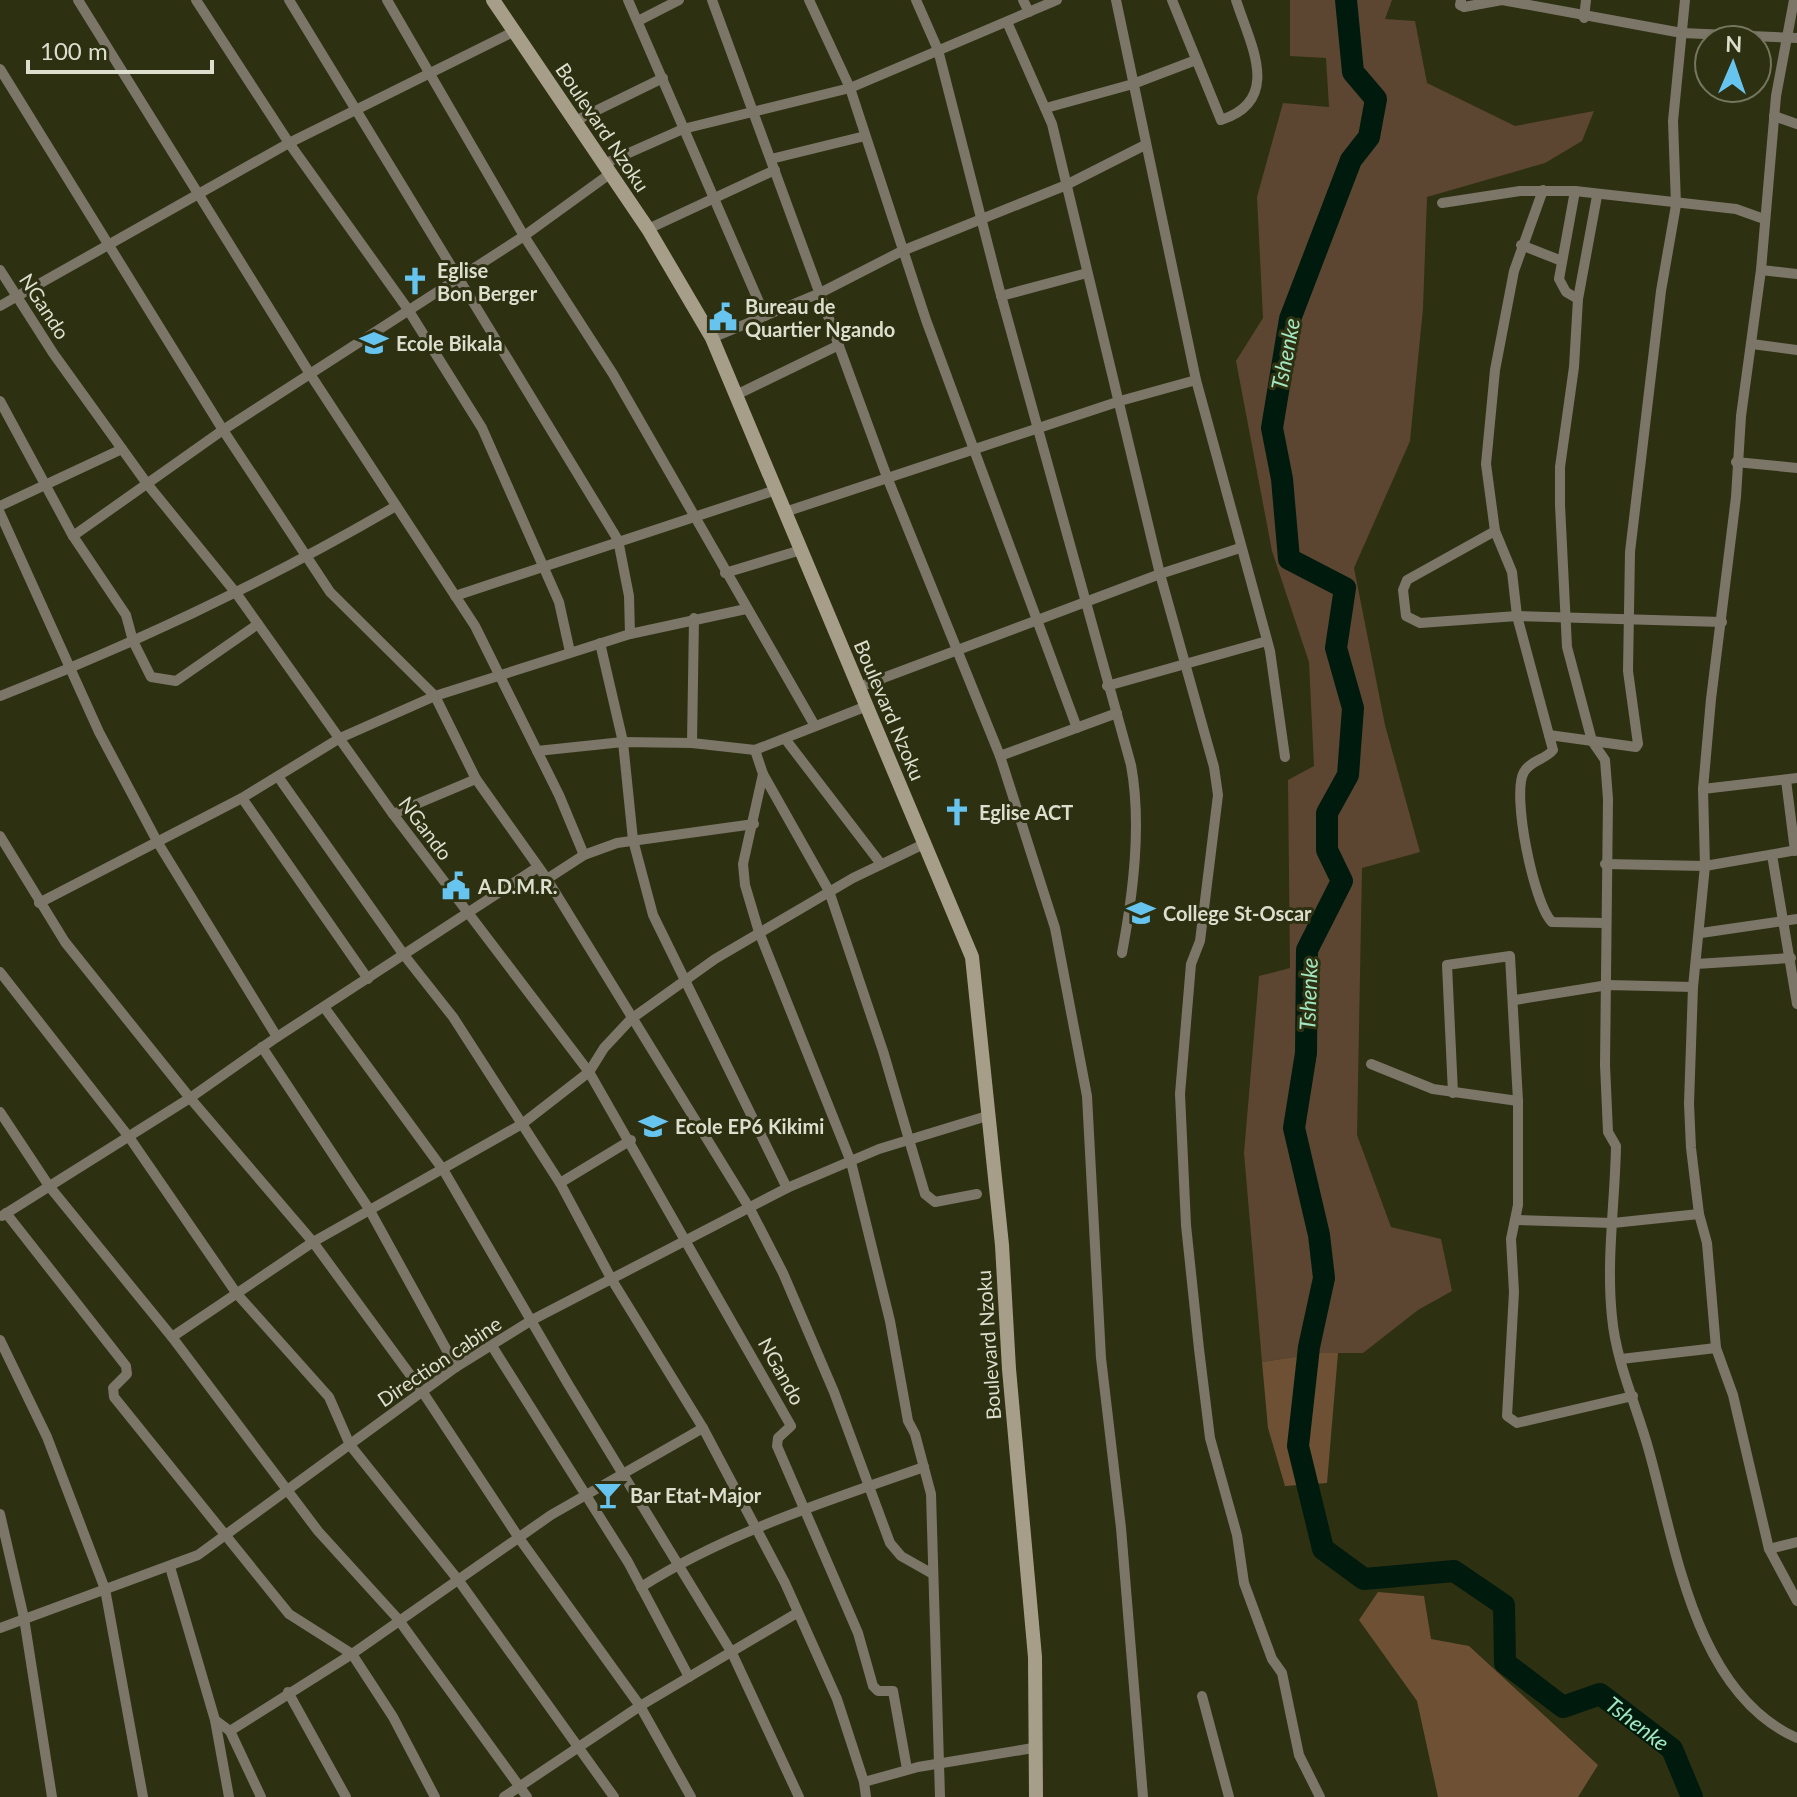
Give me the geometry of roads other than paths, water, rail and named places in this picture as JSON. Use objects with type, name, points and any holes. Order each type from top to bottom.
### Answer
[{"type":"street","points":[[78,0],[310,374],[475,626],[584,855]]},
{"type":"street","points":[[196,0],[289,143],[407,308],[482,428],[544,564],[566,621],[570,652]]},
{"type":"street","points":[[289,0],[618,540],[629,596],[630,634]]},
{"type":"street","points":[[387,0],[524,236],[613,374],[815,726]]},
{"type":"street","name":"Boulevard Nzoku","points":[[493,0],[648,229],[712,338],[972,957],[1002,1245],[1009,1369],[1035,1657],[1033,1748],[1036,1797]]},
{"type":"street","points":[[628,0],[765,316]]},
{"type":"street","points":[[638,21],[679,0]]},
{"type":"street","points":[[712,0],[887,477],[1000,756],[1055,928],[1087,1096],[1101,1358],[1121,1528],[1143,1797]]},
{"type":"street","points":[[809,0],[850,88],[902,251],[1077,728]]},
{"type":"street","points":[[916,0],[938,50],[981,222],[1131,765],[1136,804],[1130,910],[1122,953]]},
{"type":"street","points":[[1023,0],[1029,12]]},
{"type":"street","points":[[73,536],[223,430],[407,308],[524,236],[607,168],[683,129],[850,88],[1057,0]]},
{"type":"street","points":[[1116,0],[1196,380],[1267,641],[1285,757]]},
{"type":"street","points":[[1172,0],[1221,120],[1244,111],[1258,88],[1259,77],[1236,0]]},
{"type":"street","points":[[1461,0],[1460,5],[1464,7],[1502,0],[1584,18],[1682,33],[1793,37]]},
{"type":"street","points":[[1584,18],[1586,0]]},
{"type":"street","points":[[1549,735],[1638,746],[1628,671],[1626,618],[1641,450],[1676,205],[1673,121],[1685,0]]},
{"type":"street","points":[[1794,0],[1793,37],[1774,116],[1761,270],[1736,462],[1736,497],[1703,789],[1705,866],[1701,933],[1693,987],[1689,1104],[1699,1214],[1707,1243],[1716,1348],[1733,1395],[1769,1549],[1797,1601]]},
{"type":"street","points":[[1007,22],[1046,108],[1160,574],[1206,730],[1218,795],[1200,941],[1191,964],[1180,1094],[1186,1225],[1210,1438],[1237,1535],[1246,1591],[1262,1623],[1272,1659],[1282,1673],[1299,1755],[1320,1797]]},
{"type":"street","points":[[0,306],[111,245],[198,191],[354,108],[515,31]]},
{"type":"street","points":[[1046,108],[1133,84],[1196,60]]},
{"type":"street","points":[[0,69],[223,430],[332,596],[435,696],[476,779],[547,879],[750,1209],[783,1273],[834,1392],[892,1548],[931,1573]]},
{"type":"street","points":[[575,121],[663,78]]},
{"type":"street","points":[[1774,116],[1797,124]]},
{"type":"street","points":[[648,229],[773,164],[865,136]]},
{"type":"street","points":[[712,338],[820,293],[902,251],[981,222],[1064,186],[1145,145]]},
{"type":"street","points":[[1442,203],[1543,190],[1575,191],[1676,205],[1736,209],[1764,219]]},
{"type":"street","points":[[1543,190],[1521,245],[1501,337],[1486,438],[1488,492],[1495,531],[1512,572],[1517,616],[1553,750],[1528,767],[1520,786],[1520,811],[1540,898],[1552,922],[1605,923]]},
{"type":"street","points":[[1575,191],[1562,261],[1561,287],[1578,299]]},
{"type":"street","points":[[1597,196],[1578,299],[1574,367],[1560,467],[1563,617],[1573,675],[1592,741],[1605,760],[1607,1103],[1608,1132],[1616,1146],[1611,1303],[1621,1359],[1679,1573],[1697,1620],[1741,1699],[1797,1738]]},
{"type":"street","points":[[1521,245],[1562,261]]},
{"type":"street","name":"NGando","points":[[0,270],[148,485],[236,593],[393,814],[589,1072],[689,1242],[791,1428],[778,1438],[777,1446],[805,1510]]},
{"type":"street","points":[[1761,270],[1797,274]]},
{"type":"street","points":[[1001,296],[1087,273]]},
{"type":"street","points":[[1752,344],[1797,350]]},
{"type":"street","points":[[736,395],[839,345]]},
{"type":"street","points":[[785,512],[1120,401],[1196,380]]},
{"type":"street","points":[[0,401],[44,487],[126,615],[133,641],[151,677],[173,682],[258,624]]},
{"type":"street","points":[[0,506],[122,449]]},
{"type":"street","points":[[1736,462],[1797,468]]},
{"type":"street","points":[[455,596],[544,564],[776,490]]},
{"type":"street","points":[[0,696],[133,641],[236,593],[396,506]]},
{"type":"street","points":[[0,513],[22,556],[68,669],[158,843],[277,1037]]},
{"type":"street","points":[[1495,531],[1407,580],[1403,584],[1406,616],[1420,623],[1517,616],[1722,622]]},
{"type":"street","points":[[859,687],[1160,574],[1240,548]]},
{"type":"street","points":[[725,573],[801,550]]},
{"type":"street","points":[[39,903],[279,778],[340,738],[435,696],[630,634],[746,609]]},
{"type":"street","points":[[692,743],[694,618]]},
{"type":"street","points":[[1107,686],[1267,641]]},
{"type":"street","points":[[600,643],[623,742],[633,840],[653,915],[787,1188]]},
{"type":"street","points":[[537,751],[623,742],[692,743],[755,750],[867,706]]},
{"type":"street","points":[[1000,756],[1117,713]]},
{"type":"street","points":[[786,740],[881,864]]},
{"type":"street","points":[[755,750],[763,774],[829,891],[928,1200],[977,1194]]},
{"type":"street","points":[[763,774],[743,873],[759,932],[851,1162],[890,1321],[908,1421],[931,1494],[940,1797]]},
{"type":"street","points":[[279,778],[404,955],[453,1017],[560,1183],[612,1280],[703,1428],[837,1699],[866,1797]]},
{"type":"street","points":[[393,814],[476,779]]},
{"type":"street","points":[[1605,864],[1705,866],[1796,850],[1792,779],[1703,789]]},
{"type":"street","points":[[242,798],[368,979]]},
{"type":"street","points":[[547,879],[584,855],[633,840],[754,824]]},
{"type":"street","points":[[0,836],[65,942],[190,1098],[313,1242],[422,1391],[519,1538],[640,1706],[691,1797]]},
{"type":"street","points":[[172,1337],[313,1242],[444,1171],[522,1124],[589,1072],[604,1048],[631,1019],[685,979],[829,891],[926,843]]},
{"type":"street","points":[[1772,855],[1797,1004]]},
{"type":"street","points":[[435,1797],[393,1717],[352,1654],[289,1614],[114,1397],[113,1388],[127,1374],[126,1366],[3,1215],[190,1098],[277,1037],[538,867]]},
{"type":"street","points":[[1701,933],[1797,919]]},
{"type":"street","points":[[1453,1093],[1447,965],[1510,956],[1515,1000],[1518,1101],[1516,1220],[1511,1239],[1514,1283],[1509,1420],[1517,1423],[1633,1396]]},
{"type":"street","points":[[1696,964],[1791,958]]},
{"type":"street","points":[[0,972],[129,1137],[237,1294],[329,1397],[350,1445],[459,1581],[614,1797]]},
{"type":"street","points":[[1515,1000],[1608,985],[1693,987]]},
{"type":"street","points":[[324,1007],[444,1171],[621,1473],[732,1653],[799,1797]]},
{"type":"street","points":[[262,1047],[369,1209],[456,1367]]},
{"type":"street","points":[[1371,1064],[1417,1084],[1453,1093],[1518,1101]]},
{"type":"street","points":[[0,1112],[49,1186],[172,1337],[318,1531],[398,1619],[523,1792]]},
{"type":"street","name":"Direction cabine","points":[[0,1628],[170,1567],[226,1536],[456,1367],[532,1320],[689,1242],[787,1188],[909,1141],[987,1116]]},
{"type":"street","points":[[560,1183],[631,1140]]},
{"type":"street","points":[[1516,1220],[1613,1223],[1699,1214]]},
{"type":"street","points":[[0,1340],[15,1365],[47,1437],[105,1589],[143,1797]]},
{"type":"street","points":[[492,1346],[641,1587],[689,1677]]},
{"type":"street","points":[[1621,1359],[1716,1348]]},
{"type":"street","points":[[230,1731],[352,1654],[398,1619],[585,1494],[703,1428]]},
{"type":"street","points":[[641,1587],[677,1564],[754,1529],[924,1467]]},
{"type":"street","points":[[805,1510],[858,1633],[873,1686],[878,1691],[893,1691],[907,1769]]},
{"type":"street","points":[[0,1514],[24,1618],[52,1797]]},
{"type":"street","points":[[1769,1549],[1797,1542]]},
{"type":"street","points":[[170,1567],[215,1720],[229,1797]]},
{"type":"street","points":[[504,1797],[523,1792],[580,1746],[640,1706],[797,1613]]},
{"type":"street","points":[[288,1692],[346,1797]]},
{"type":"street","points":[[1202,1696],[1229,1797]]},
{"type":"street","points":[[215,1720],[230,1731],[261,1797]]},
{"type":"street","points":[[864,1782],[907,1769],[1033,1748]]},
{"type":"waterway","name":"Tshenke","points":[[1346,0],[1353,72],[1376,99],[1369,137],[1351,160],[1290,319],[1272,428],[1282,479],[1289,559],[1345,588],[1336,648],[1353,708],[1348,775],[1327,813],[1327,850],[1342,881],[1307,950],[1306,1053],[1294,1128],[1319,1235],[1324,1278],[1309,1347],[1298,1446],[1323,1549],[1364,1579],[1454,1571],[1504,1605],[1505,1663],[1563,1707],[1600,1694],[1672,1749],[1692,1797]]},
{"type":"place","name":"Eglise Bon Berger","points":[[415,281]]},
{"type":"place","name":"Bureau de Quartier Ngando","points":[[723,317]]},
{"type":"place","name":"Ecole Bikala","points":[[374,343]]},
{"type":"place","name":"Eglise ACT","points":[[957,812]]},
{"type":"place","name":"A.D.M.R.","points":[[456,886]]},
{"type":"place","name":"College St-Oscar","points":[[1141,913]]},
{"type":"place","name":"Ecole EP6 Kikimi","points":[[653,1126]]},
{"type":"place","name":"Bar Etat-Major","points":[[608,1495]]}]
